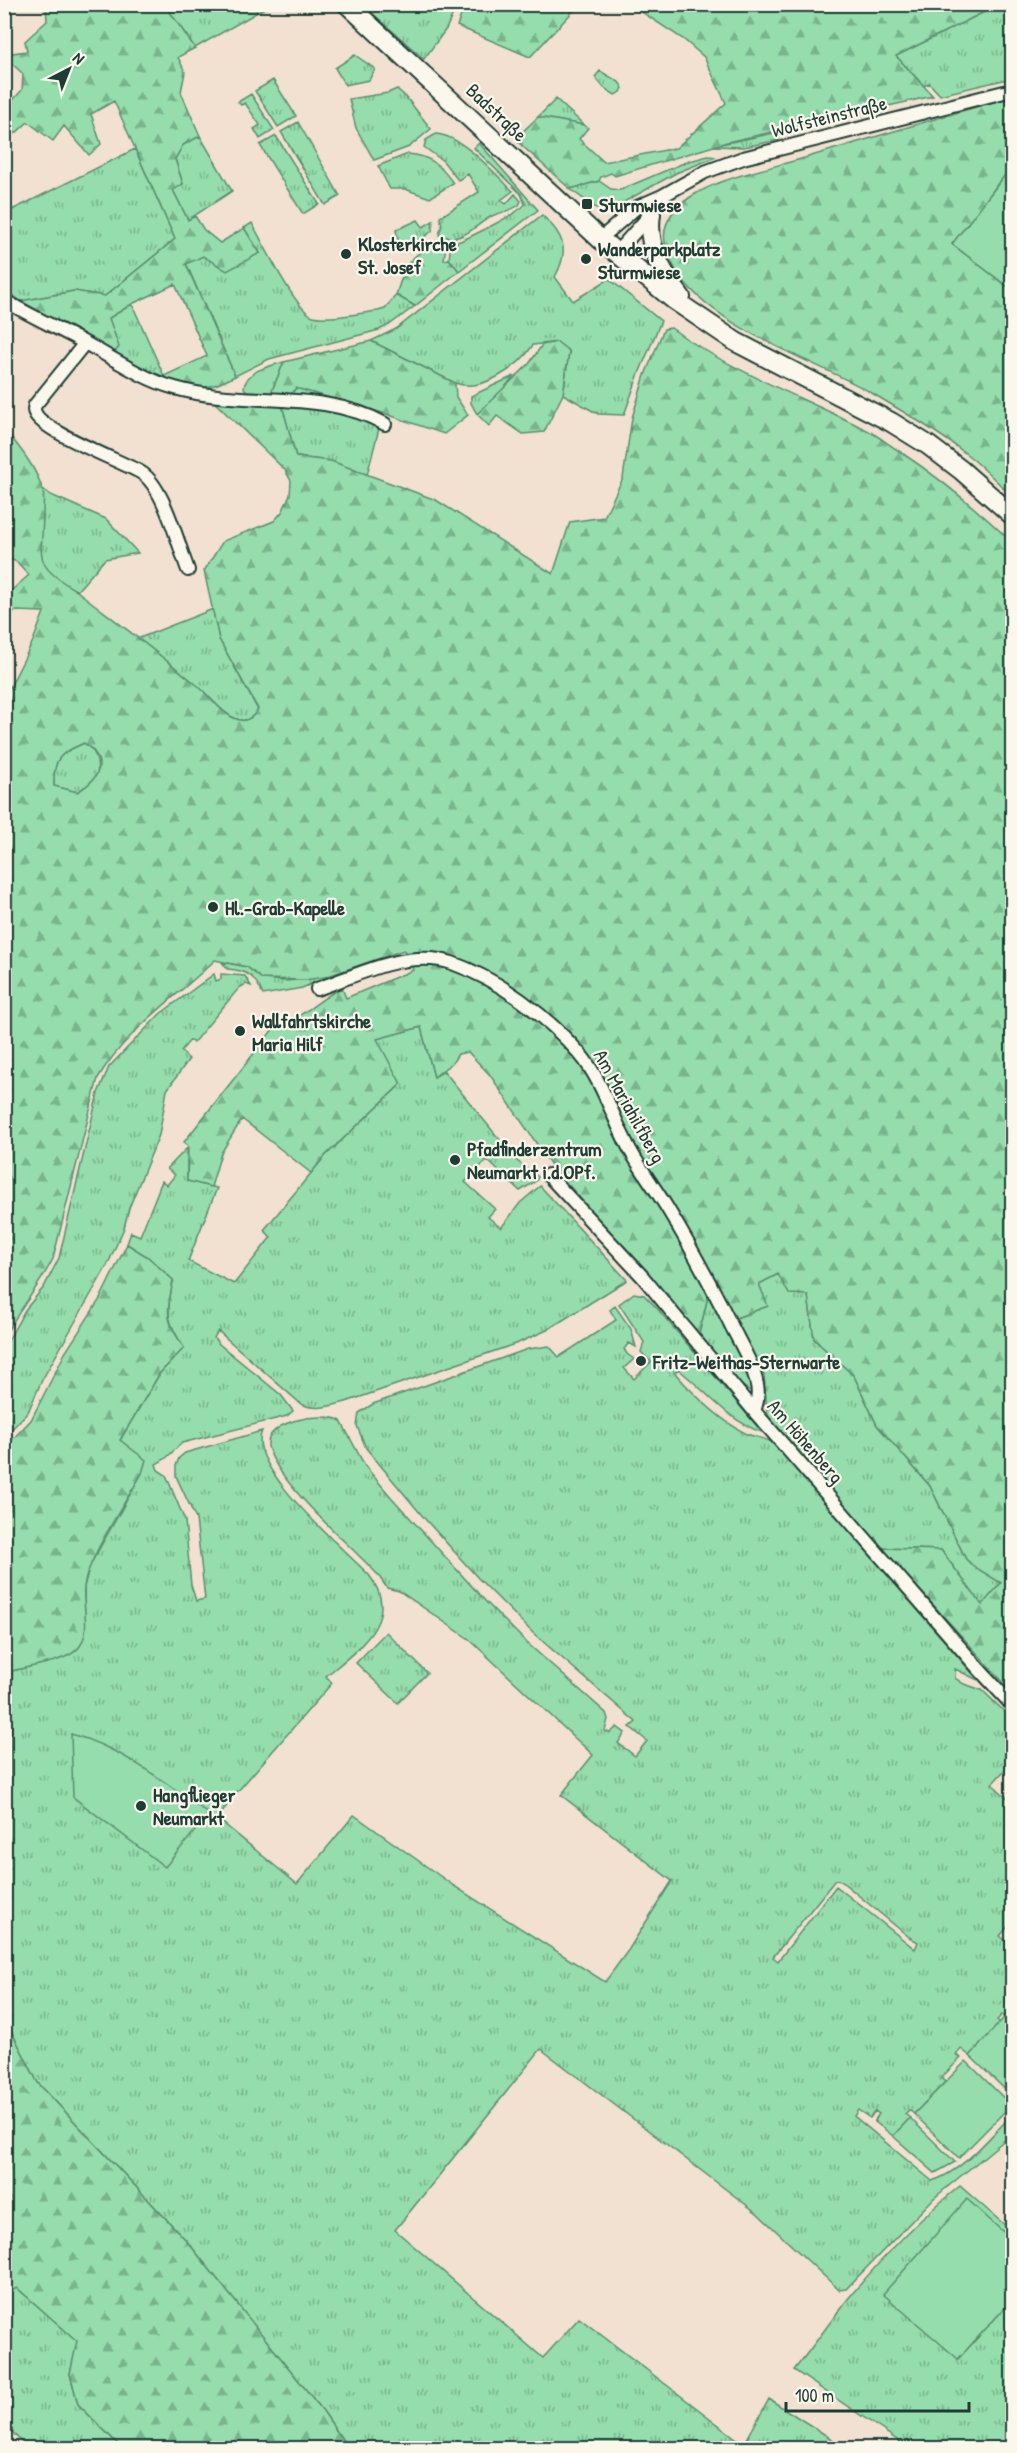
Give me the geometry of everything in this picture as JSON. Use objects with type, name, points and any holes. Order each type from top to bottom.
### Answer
[{"type":"main road","name":"Badstraße","points":[[347,4],[600,239],[700,319]]},
{"type":"main road","points":[[651,214],[650,241],[662,268],[678,294],[700,319],[746,348],[865,408],[918,440],[961,470],[1012,515]]},
{"type":"street","name":"Wolfsteinstraße","points":[[600,239],[637,207],[727,163],[1012,90]]},
{"type":"street","name":"Wolfsteinstraße","points":[[616,253],[651,214],[662,196]]},
{"type":"street","points":[[4,300],[139,374],[175,388],[238,399],[292,399],[333,405],[366,414],[386,424]]},
{"type":"street","points":[[85,343],[35,405],[33,411],[35,415],[60,432],[149,477],[160,493],[188,570]]},
{"type":"street","name":"Am Mariahilfberg","points":[[317,989],[402,960],[421,957],[434,958],[452,963],[492,982],[536,1012],[564,1037],[588,1066],[628,1147],[670,1212],[711,1285],[754,1373],[758,1393],[754,1412]]},
{"type":"street","name":"Am Höhenberg","points":[[548,1175],[642,1276],[754,1412],[1012,1705]]},
{"type":"green space","points":[[465,4],[579,5],[530,57],[457,26]]},
{"type":"green space","points":[[46,5],[165,5],[195,48],[178,57],[185,72],[181,92],[200,136],[183,145],[175,159],[183,184],[173,190],[188,220],[195,216],[204,230],[220,243],[244,228],[260,253],[227,271],[203,256],[186,264],[235,376],[225,381],[216,385],[195,387],[167,381],[164,376],[207,356],[175,284],[132,304],[109,318],[119,347],[113,354],[21,301],[74,291],[105,296],[175,239],[114,101],[91,114],[101,144],[89,155],[64,126],[53,141],[28,122],[16,133],[5,137],[5,109],[22,90],[23,74],[5,57],[5,54],[27,51],[25,41],[47,21]]},
{"type":"green space","points":[[165,5],[270,5],[195,48]]},
{"type":"green space","points":[[363,5],[457,5],[446,29],[424,59]]},
{"type":"green space","points":[[631,5],[998,5],[896,56],[933,96],[727,142],[615,176],[611,173],[601,177],[599,181],[570,189],[519,143],[517,137],[538,117],[584,125],[588,128],[579,139],[604,162],[676,148],[726,103],[704,57],[683,39]]},
{"type":"green space","points":[[998,5],[1012,5],[1012,78],[940,95],[929,83],[924,86],[896,56]]},
{"type":"green space","points":[[355,55],[375,69],[369,80],[345,85],[335,68]]},
{"type":"green space","points":[[600,71],[619,82],[623,88],[621,92],[615,95],[604,88],[595,77]]},
{"type":"green space","points":[[273,80],[296,116],[278,127],[255,91]]},
{"type":"green space","points":[[397,89],[431,129],[409,147],[374,160],[356,128],[349,99],[388,93]]},
{"type":"green space","points":[[251,94],[274,130],[260,139],[254,129],[260,125],[245,103],[241,105],[238,102]]},
{"type":"green space","points":[[1012,97],[1012,166],[952,244],[1012,290],[1012,496],[969,456],[921,422],[870,392],[755,335],[725,317],[700,298],[680,276],[667,251],[665,233],[666,225],[675,210],[689,198],[709,187],[751,172]]},
{"type":"green space","points":[[556,99],[584,125],[538,117]]},
{"type":"green space","points":[[298,122],[340,196],[325,205],[281,132]]},
{"type":"green space","points":[[779,132],[779,140],[744,147],[711,146]]},
{"type":"green space","points":[[436,134],[457,141],[478,156],[513,191],[501,200],[506,204],[515,194],[521,201],[519,205],[492,216],[461,236],[454,238],[439,235],[442,225],[440,217],[479,192],[468,174],[458,180],[443,161],[424,147],[426,140]]},
{"type":"green space","points":[[200,136],[232,191],[188,220],[173,190],[183,184],[175,159],[183,145]]},
{"type":"green space","points":[[276,136],[319,204],[303,214],[260,145]]},
{"type":"green space","points":[[479,143],[538,210],[459,271],[449,259],[451,244],[491,226],[525,204],[521,194],[474,148]]},
{"type":"green space","points":[[135,149],[175,239],[105,296],[74,291],[21,301],[5,290],[4,205],[10,211]]},
{"type":"green space","points":[[408,154],[434,162],[453,183],[430,198],[405,189],[390,189],[378,166]]},
{"type":"green space","points":[[708,156],[716,157],[676,173],[615,207],[596,208],[570,189],[599,181],[611,189],[620,190],[686,162]]},
{"type":"green space","points":[[1012,166],[1012,290],[952,244]]},
{"type":"green space","name":"Sturmwiese","points":[[542,215],[560,236],[563,251],[560,267],[555,277],[573,301],[609,279],[661,321],[624,415],[598,414],[563,394],[569,352],[557,342],[533,345],[519,362],[499,376],[477,384],[466,385],[455,383],[371,341],[396,329]]},
{"type":"green space","points":[[418,220],[423,227],[433,221],[432,231],[409,248],[400,250],[396,230]]},
{"type":"green space","points":[[252,223],[289,289],[306,312],[313,316],[336,317],[378,311],[385,309],[396,295],[415,306],[379,330],[269,359],[235,376],[186,263],[203,256],[260,253],[244,228]]},
{"type":"green space","points":[[438,240],[446,244],[444,260],[449,259],[459,271],[415,306],[396,295],[400,283],[406,267],[414,257]]},
{"type":"green space","points":[[132,304],[167,381],[113,354],[109,318]]},
{"type":"green space","points":[[671,328],[741,370],[874,434],[944,483],[1012,542],[1012,1692],[882,1548],[941,1550],[982,1605],[1001,1583],[973,1566],[966,1559],[930,1486],[877,1425],[854,1376],[814,1339],[808,1295],[789,1294],[778,1274],[759,1284],[768,1306],[733,1319],[709,1292],[699,1334],[551,1165],[490,1075],[468,1052],[458,1054],[453,1062],[434,1077],[421,1027],[377,1039],[401,1084],[326,1155],[311,1173],[242,1119],[221,1153],[211,1187],[187,1181],[188,1146],[184,1142],[278,1023],[298,1017],[342,988],[346,998],[413,970],[404,950],[325,977],[305,980],[262,979],[247,967],[215,960],[152,1015],[109,1061],[98,1078],[53,1259],[5,1335],[4,699],[33,641],[44,612],[17,611],[5,615],[5,596],[29,575],[17,562],[5,557],[5,440],[11,437],[33,467],[43,490],[41,550],[42,558],[52,573],[197,685],[228,715],[246,720],[258,709],[219,639],[204,571],[223,541],[274,521],[282,512],[290,495],[291,481],[285,470],[212,400],[282,405],[296,457],[331,461],[436,500],[553,574],[570,522],[604,517],[623,478],[632,418],[645,375],[664,329]],"holes":[[[84,743],[97,756],[98,769],[96,775],[85,787],[77,792],[54,786],[56,763],[63,754]]]},
{"type":"green space","points":[[371,341],[455,383],[456,397],[468,415],[444,434],[383,413],[296,388],[290,395],[271,393],[284,362]]},
{"type":"green space","points":[[557,342],[569,351],[563,394],[544,432],[523,434],[497,416],[489,426],[477,414],[529,364],[542,345]]},
{"type":"green space","points":[[284,362],[271,393],[247,391],[244,388],[249,377],[254,373]]},
{"type":"green space","points":[[514,376],[497,397],[477,414],[471,403],[471,396]]},
{"type":"green space","points":[[296,388],[383,413],[367,475],[331,461],[296,457],[282,405]]},
{"type":"green space","points":[[43,489],[51,495],[106,519],[138,553],[105,559],[77,591],[58,580],[46,569],[42,560]]},
{"type":"green space","points":[[213,609],[219,639],[258,710],[245,720],[234,718],[216,705],[201,689],[137,639]]},
{"type":"green space","points":[[84,743],[96,756],[98,774],[89,785],[77,792],[54,786],[56,763],[59,758]]},
{"type":"green space","points":[[222,962],[247,967],[262,979],[286,981],[325,977],[340,972],[302,988],[263,995],[250,975],[227,969]]},
{"type":"green space","points":[[214,974],[216,981],[221,979],[221,974],[245,976],[251,986],[246,984],[239,988],[193,1043],[190,1040],[181,1051],[189,1059],[167,1090],[159,1135],[107,1266],[42,1380],[28,1412],[5,1436],[5,1346],[25,1310],[44,1287],[59,1258],[98,1093],[109,1067],[160,1014]]},
{"type":"green space","points":[[421,1027],[434,1077],[444,1071],[517,1161],[538,1177],[536,1181],[520,1191],[487,1160],[465,1182],[495,1209],[488,1217],[501,1228],[520,1203],[540,1186],[627,1280],[547,1330],[518,1343],[346,1402],[323,1407],[301,1404],[218,1331],[214,1338],[219,1344],[281,1395],[293,1411],[287,1416],[182,1443],[156,1464],[158,1470],[166,1475],[185,1521],[191,1585],[196,1601],[205,1599],[196,1519],[176,1476],[179,1458],[185,1453],[262,1431],[261,1446],[268,1465],[300,1507],[369,1575],[378,1591],[381,1606],[379,1619],[363,1644],[326,1676],[332,1683],[231,1799],[218,1819],[297,1884],[354,1815],[454,1886],[605,1982],[672,1881],[561,1795],[593,1755],[469,1639],[399,1591],[387,1588],[378,1575],[287,1481],[269,1450],[269,1440],[274,1431],[295,1420],[322,1417],[341,1421],[365,1466],[392,1498],[487,1603],[527,1643],[606,1713],[608,1719],[605,1731],[610,1733],[617,1727],[625,1733],[618,1743],[635,1756],[647,1741],[630,1727],[636,1722],[533,1633],[478,1578],[366,1448],[357,1426],[359,1413],[373,1404],[528,1349],[549,1346],[559,1357],[616,1320],[610,1310],[615,1306],[631,1329],[636,1347],[629,1343],[624,1349],[634,1359],[624,1368],[634,1379],[651,1362],[641,1352],[644,1342],[619,1304],[634,1293],[644,1295],[655,1306],[762,1432],[728,1413],[678,1369],[675,1373],[717,1415],[747,1434],[774,1444],[978,1680],[955,1669],[955,1678],[964,1684],[982,1690],[1012,1719],[1012,1762],[992,1784],[1012,1802],[1012,1922],[1000,1936],[1012,1946],[1012,2016],[1009,2012],[1005,2017],[1002,2015],[997,2020],[1000,2023],[970,2056],[961,2049],[956,2055],[961,2058],[941,2078],[945,2082],[914,2114],[909,2110],[905,2114],[910,2118],[893,2136],[874,2121],[879,2114],[875,2111],[870,2118],[858,2110],[854,2116],[932,2181],[955,2170],[965,2162],[1012,2115],[1012,2134],[934,2198],[846,2289],[839,2290],[757,2213],[541,2049],[395,2230],[543,2358],[579,2318],[737,2439],[733,2448],[566,2448],[560,2445],[556,2448],[348,2448],[323,2411],[186,2240],[38,2083],[5,2019],[4,1805],[9,1803],[12,1671],[60,1659],[85,1633],[84,1587],[89,1567],[142,1473],[120,1440],[160,1373],[184,1348],[173,1330],[169,1315],[173,1280],[148,1257],[127,1244],[131,1232],[140,1236],[162,1181],[167,1185],[175,1175],[167,1169],[187,1148],[187,1181],[217,1188],[188,1261],[234,1284],[271,1237],[264,1230],[326,1155],[401,1084],[376,1039]],"holes":[[[835,1880],[841,1881],[918,1942],[915,1949],[836,1886],[778,1961],[773,1957]]]},
{"type":"green space","points":[[127,1244],[148,1257],[173,1280],[169,1316],[173,1330],[184,1348],[160,1373],[120,1440],[146,1460],[142,1473],[100,1546],[87,1575],[84,1587],[85,1633],[80,1646],[59,1660],[12,1671],[9,1804],[5,1805],[5,1447],[31,1420],[65,1353],[100,1299]]},
{"type":"green space","points":[[778,1274],[808,1295],[814,1339],[854,1376],[877,1425],[930,1486],[966,1559],[973,1566],[1002,1582],[982,1606],[941,1550],[882,1548],[769,1417],[764,1375],[733,1319],[767,1306],[759,1284]]},
{"type":"green space","points":[[709,1292],[749,1375],[752,1388],[750,1391],[740,1384],[699,1334]]},
{"type":"green space","points":[[386,1632],[427,1673],[398,1703],[356,1663]]},
{"type":"green space","name":"Hangflieger Neumarkt","points":[[71,1734],[126,1757],[209,1814],[165,1867],[73,1797]]},
{"type":"green space","points":[[1009,2012],[1012,2016],[1012,2096],[970,2056]]},
{"type":"green space","points":[[5,2019],[38,2083],[186,2240],[323,2411],[348,2448],[122,2448],[78,2404],[70,2374],[77,2341],[17,2288],[5,2294]]},
{"type":"green space","points":[[966,2061],[1011,2105],[959,2158],[914,2114]]},
{"type":"green space","points":[[910,2118],[955,2162],[935,2173],[893,2136]]},
{"type":"green space","points":[[960,2186],[1007,2227],[1003,2232],[966,2200],[958,2359],[1012,2300],[1012,2448],[909,2448],[794,2370],[847,2300],[900,2240]]},
{"type":"green space","points":[[967,2199],[1012,2240],[1012,2300],[958,2359],[883,2294]]},
{"type":"green space","points":[[17,2288],[78,2341],[70,2374],[78,2404],[122,2448],[27,2448],[14,2434],[5,2413],[4,2294]]},
{"type":"green space","points":[[769,2399],[846,2448],[742,2448]]},
{"type":"place","name":"Sturmwiese","points":[[587,204]]},
{"type":"place","name":"Klosterkirche St. Josef","points":[[346,254]]},
{"type":"place","name":"Wanderparkplatz Sturmwiese","points":[[586,259]]},
{"type":"place","name":"Hl.-Grab-Kapelle","points":[[213,907]]},
{"type":"place","name":"Wallfahrtskirche Maria Hilf","points":[[240,1031]]},
{"type":"place","name":"Pfadfinderzentrum Neumarkt i.d.OPf.","points":[[455,1160]]},
{"type":"place","name":"Fritz-Weithas-Sternwarte","points":[[641,1361]]},
{"type":"place","name":"Hangflieger Neumarkt","points":[[141,1806]]}]
